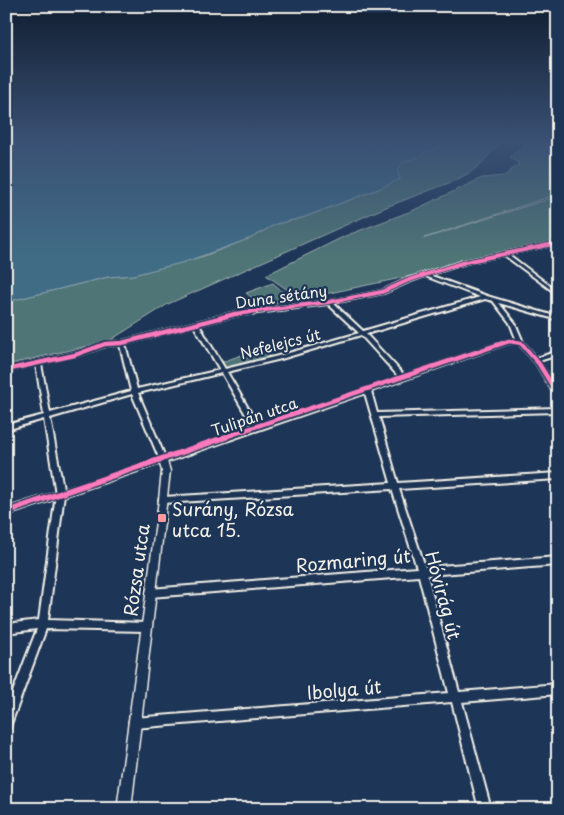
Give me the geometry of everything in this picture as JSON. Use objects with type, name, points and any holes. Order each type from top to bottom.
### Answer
[{"type":"street","name":"Duna sétány","points":[[6,370],[75,355],[105,344],[122,343],[235,314],[329,302],[382,292],[409,280],[427,276],[465,262],[558,243]]},
{"type":"street","points":[[505,254],[558,294]]},
{"type":"street","points":[[427,276],[485,298],[558,319]]},
{"type":"street","name":"Nefelejcs út","points":[[6,428],[134,391],[279,358],[485,298]]},
{"type":"street","points":[[495,301],[512,323],[521,343],[536,360],[558,395]]},
{"type":"street","points":[[329,302],[363,334],[403,378]]},
{"type":"street","points":[[196,325],[257,428]]},
{"type":"street","name":"Tulipán utca","points":[[6,512],[508,341],[521,343]]},
{"type":"street","name":"Rózsa utca","points":[[122,343],[134,391],[166,470],[124,809]]},
{"type":"street","points":[[536,360],[558,353]]},
{"type":"street","points":[[6,724],[43,624],[60,494],[38,363]]},
{"type":"street","name":"Hóvirág út","points":[[368,390],[395,486],[422,571],[485,809]]},
{"type":"street","points":[[375,415],[558,410]]},
{"type":"street","points":[[163,500],[558,476]]},
{"type":"street","name":"Rozmaring út","points":[[150,593],[558,561]]},
{"type":"street","points":[[6,629],[43,624],[146,627]]},
{"type":"street","name":"Ibolya út","points":[[134,724],[558,689]]},
{"type":"green space","points":[[387,181],[454,181],[386,207],[168,304],[109,341],[6,365],[6,302],[108,277],[133,275],[204,256],[251,238],[276,224],[302,218],[381,188]]},
{"type":"green space","points":[[476,181],[558,181],[558,194],[422,239],[558,196],[558,245],[301,299],[266,275],[345,236],[414,210]]},
{"type":"green space","points":[[273,283],[290,298],[263,308],[246,293]]},
{"type":"green space","points":[[264,347],[271,358],[223,369],[219,363]]},
{"type":"water","points":[[6,181],[396,181],[302,218],[276,224],[251,238],[185,262],[133,275],[108,277],[6,302]]},
{"type":"cycle path","points":[[6,370],[75,355],[105,344],[122,343],[235,314],[329,302],[382,292],[409,280],[465,262],[558,243]]},
{"type":"cycle path","points":[[6,512],[509,341],[521,343],[539,364],[558,395]]},
{"type":"place","name":"Surány, Rózsa utca 15.","points":[[162,518]]}]
